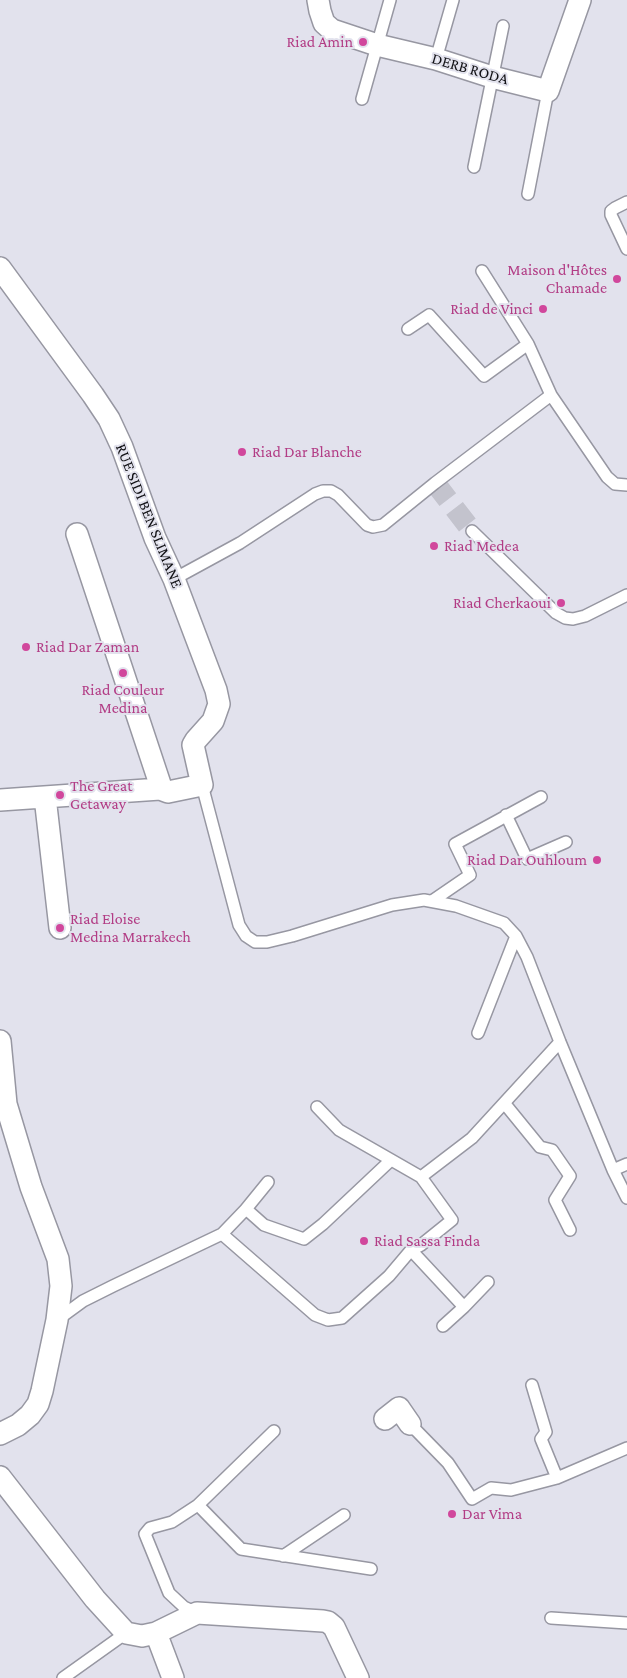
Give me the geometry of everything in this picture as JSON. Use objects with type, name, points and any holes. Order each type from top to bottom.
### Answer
[{"type":"street","name":"DERB RODA","points":[[318,0],[324,23],[332,30],[377,45],[436,59],[492,77],[548,91]]},
{"type":"street","points":[[548,91],[580,0]]},
{"type":"street","name":"RUE SIDI BEN SLIMANE","points":[[0,268],[94,395],[109,419],[122,447],[155,538],[174,579],[219,704],[213,720],[194,745],[202,785]]},
{"type":"street","points":[[77,534],[160,784],[160,789]]},
{"type":"street","points":[[0,800],[160,789],[168,792],[202,785]]},
{"type":"street","points":[[45,798],[60,928]]},
{"type":"street","points":[[0,1041],[6,1104],[31,1187],[58,1259],[61,1286],[57,1320],[38,1404],[30,1415],[18,1425],[0,1434]]},
{"type":"street","points":[[385,1419],[399,1408],[410,1424]]},
{"type":"street","points":[[0,1477],[95,1599],[126,1633],[142,1636],[156,1633],[198,1613],[323,1621],[328,1622],[334,1628],[358,1678]]},
{"type":"street","points":[[156,1633],[174,1678]]},
{"type":"lane","points":[[362,99],[390,0]]},
{"type":"lane","points":[[436,59],[453,0]]},
{"type":"lane","points":[[474,167],[503,26]]},
{"type":"lane","points":[[528,194],[548,91]]},
{"type":"lane","points":[[627,202],[611,211],[611,215],[627,249]]},
{"type":"lane","points":[[482,271],[528,344],[551,395],[607,477],[615,484],[627,485]]},
{"type":"lane","points":[[408,329],[429,315],[484,376],[528,344]]},
{"type":"lane","points":[[174,579],[240,543],[315,494],[323,491],[331,491],[338,495],[367,525],[377,527],[383,525],[551,395]]},
{"type":"lane","points":[[472,531],[556,613],[565,618],[573,619],[585,616],[627,595]]},
{"type":"lane","points":[[202,785],[239,925],[246,936],[255,942],[267,942],[292,936],[392,905],[424,900],[456,906],[504,923],[516,936],[527,957],[613,1170],[627,1198]]},
{"type":"lane","points":[[432,901],[470,874],[455,844],[541,797]]},
{"type":"lane","points":[[506,815],[527,859],[566,842]]},
{"type":"lane","points":[[478,1033],[516,936]]},
{"type":"lane","points":[[421,1177],[472,1138],[560,1042]]},
{"type":"lane","points":[[505,1104],[540,1147],[552,1150],[570,1176],[555,1200],[570,1230]]},
{"type":"lane","points":[[222,1234],[315,1315],[328,1320],[342,1318],[389,1276],[411,1250],[452,1220],[421,1177],[339,1130],[317,1107]]},
{"type":"lane","points":[[246,1209],[264,1225],[304,1239],[391,1160]]},
{"type":"lane","points":[[613,1170],[627,1164]]},
{"type":"lane","points":[[57,1320],[83,1301],[222,1234],[268,1182]]},
{"type":"lane","points":[[411,1250],[464,1307]]},
{"type":"lane","points":[[443,1326],[488,1282]]},
{"type":"lane","points":[[532,1385],[546,1432],[541,1439],[557,1478]]},
{"type":"lane","points":[[410,1424],[448,1463],[472,1499],[491,1488],[511,1490],[557,1478],[627,1448]]},
{"type":"lane","points":[[198,1613],[184,1607],[169,1593],[144,1534],[150,1528],[172,1522],[198,1505],[274,1431]]},
{"type":"lane","points":[[198,1505],[241,1549],[371,1569]]},
{"type":"lane","points":[[283,1556],[344,1515]]},
{"type":"lane","points":[[551,1618],[627,1622]]},
{"type":"lane","points":[[63,1678],[126,1633]]},
{"type":"tunnel","points":[[435,483],[472,531]]},
{"type":"place","name":"Riad Amin","points":[[363,42]]},
{"type":"place","name":"Maison d'Hôtes Chamade","points":[[617,279]]},
{"type":"place","name":"Riad de Vinci","points":[[543,309]]},
{"type":"place","name":"Riad Dar Blanche","points":[[242,452]]},
{"type":"place","name":"Riad Medea","points":[[434,546]]},
{"type":"place","name":"Riad Cherkaoui","points":[[561,603]]},
{"type":"place","name":"Riad Dar Zaman","points":[[26,647]]},
{"type":"place","name":"Riad Couleur Medina","points":[[123,673]]},
{"type":"place","name":"The Great Getaway","points":[[60,795]]},
{"type":"place","name":"Riad Dar Ouhloum","points":[[597,860]]},
{"type":"place","name":"Riad Eloise Medina Marrakech","points":[[60,928]]},
{"type":"place","name":"Riad Sassa Finda","points":[[364,1241]]},
{"type":"place","name":"Dar Vima","points":[[452,1514]]}]
